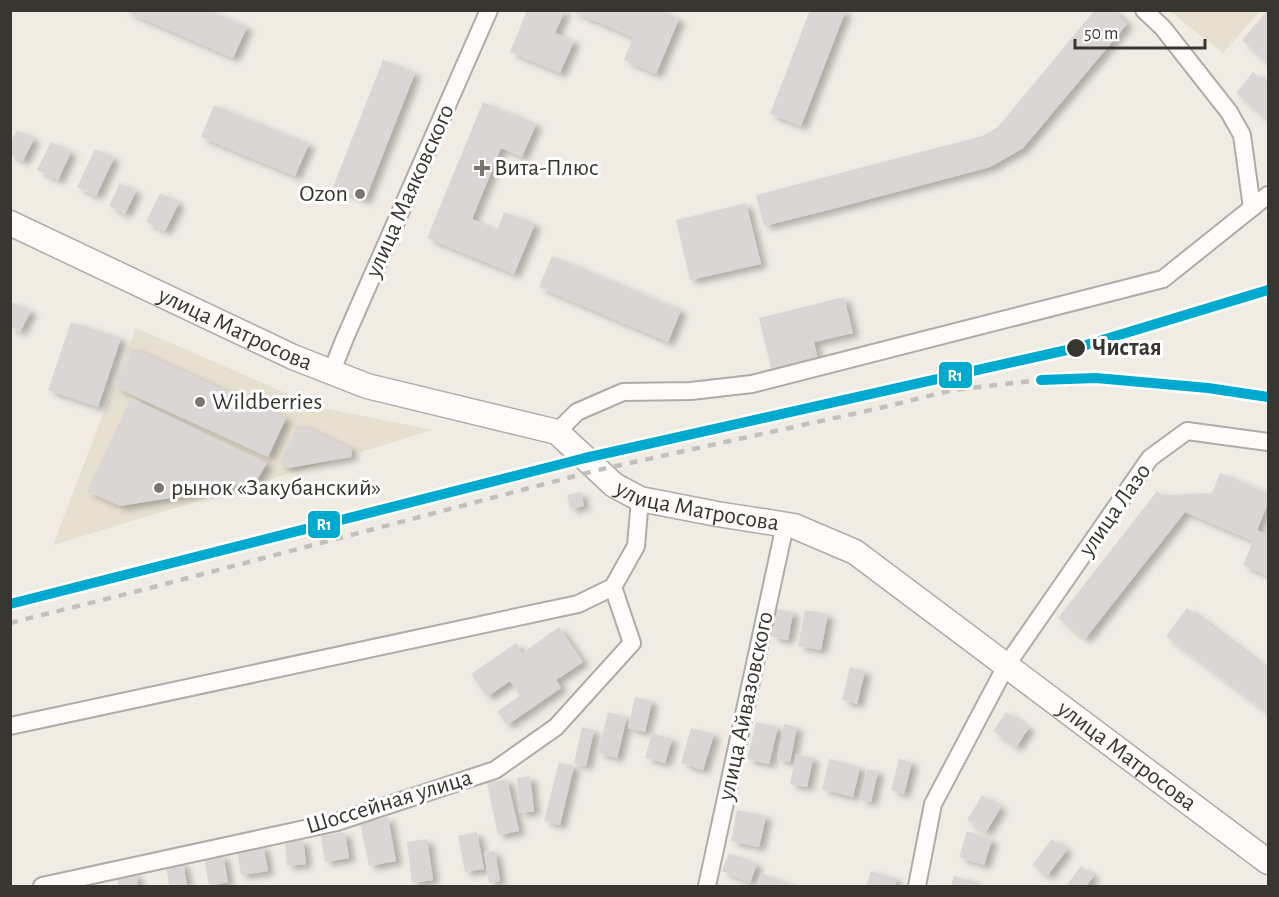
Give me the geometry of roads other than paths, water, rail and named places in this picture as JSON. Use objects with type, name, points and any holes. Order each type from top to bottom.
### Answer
[{"type":"main road","name":"улица Матросова","points":[[10,223],[331,373],[367,386],[557,432],[614,484],[640,499],[794,526],[855,552],[1269,862]]},
{"type":"street","name":"улица Маяковского","points":[[331,373],[489,10]]},
{"type":"street","points":[[1144,10],[1163,28],[1228,112],[1242,135],[1252,208]]},
{"type":"street","points":[[557,432],[577,412],[623,392],[691,391],[752,384],[1163,279],[1269,195]]},
{"type":"street","name":"улица Лазо","points":[[917,886],[933,804],[1006,666],[1150,458],[1187,431],[1269,442]]},
{"type":"street","points":[[10,726],[578,604],[613,587],[636,546],[640,499]]},
{"type":"street","name":"улица Айвазовского","points":[[707,886],[785,525]]},
{"type":"street","name":"Шоссейная улица","points":[[42,886],[336,822],[495,770],[556,728],[632,643],[613,587]]},
{"type":"railway","points":[[10,623],[598,470],[953,390],[1031,381],[1096,378],[1208,388],[1268,397]]},
{"type":"place","name":"Вита-Плюс","points":[[482,168]]},
{"type":"place","name":"Ozon","points":[[360,194]]},
{"type":"place","name":"Чистая","points":[[1076,348]]},
{"type":"place","name":"Wildberries","points":[[200,402]]},
{"type":"place","name":"рынок «Закубанский»","points":[[159,488]]}]
